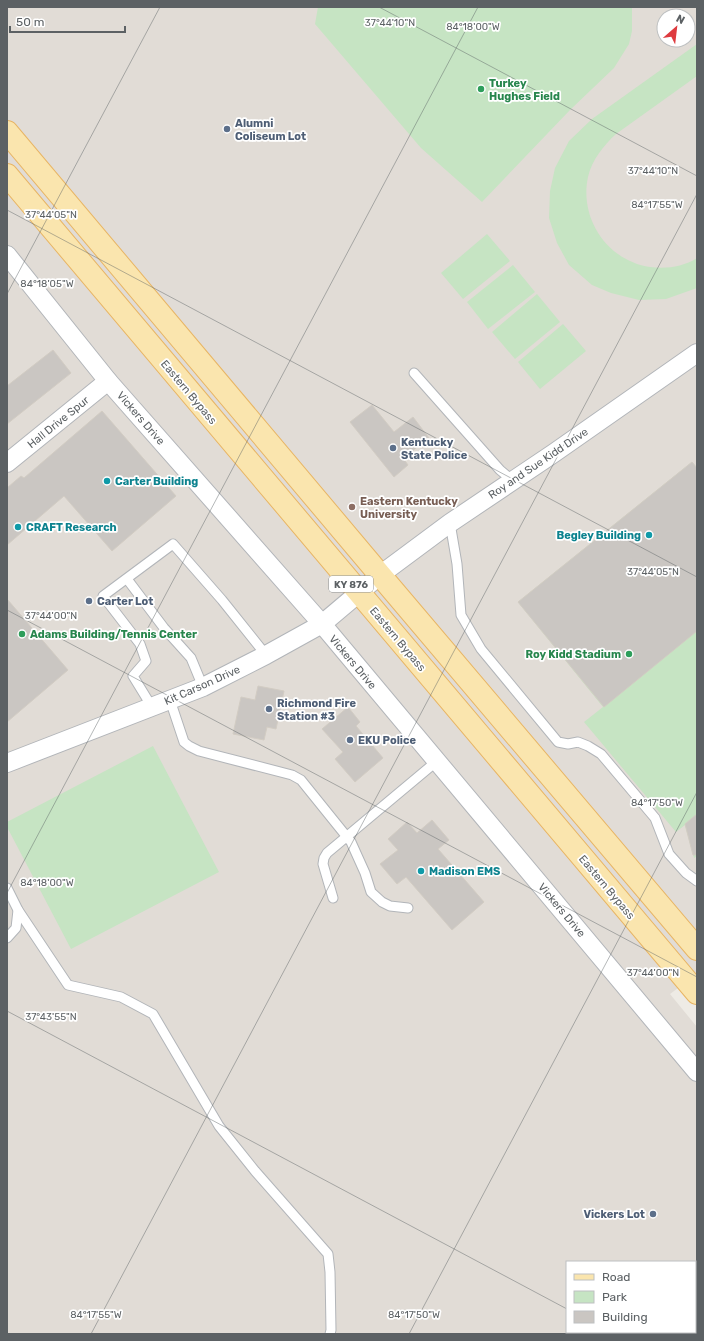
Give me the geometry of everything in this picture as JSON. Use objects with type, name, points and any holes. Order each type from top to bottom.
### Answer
[{"type":"main road","name":"KY 876","points":[[7,132],[380,576],[697,949]]},
{"type":"main road","name":"Eastern Bypass","points":[[7,175],[697,993]]},
{"type":"street","name":"Vickers Drive","points":[[7,255],[108,381],[322,624],[697,1072]]},
{"type":"street","name":"Roy and Sue Kidd Drive","points":[[380,576],[450,523],[512,480],[554,454],[697,353]]},
{"type":"street","name":"Hall Drive Spur","points":[[7,463],[108,381]]},
{"type":"street","name":"Kit Carson Drive","points":[[7,763],[203,687],[322,624],[380,576]]},
{"type":"lane","points":[[414,373],[500,470],[512,480]]},
{"type":"lane","points":[[450,523],[457,564],[461,615],[481,649],[558,742],[568,744],[578,742],[601,754],[655,818],[669,854],[686,873],[697,881]]},
{"type":"lane","points":[[152,707],[133,676],[146,661],[140,644],[103,596],[173,544],[222,600],[266,655]]},
{"type":"lane","points":[[127,579],[164,628],[191,658],[203,687]]},
{"type":"lane","points":[[170,700],[184,742],[189,746],[199,751],[292,774],[301,780],[351,842],[365,873],[371,892],[382,902],[390,906],[408,908]]},
{"type":"lane","points":[[333,898],[323,864],[327,853],[437,761]]},
{"type":"lane","points":[[7,888],[18,910],[68,985],[121,997],[153,1014],[219,1126],[328,1254],[330,1272],[330,1334]]},
{"type":"lane","points":[[7,938],[16,928],[18,910]]},
{"type":"shaded area","name":"Eastern Kentucky University","points":[[7,7],[697,7],[697,974],[670,994],[697,1027],[697,1334],[7,1334]]},
{"type":"green space","name":"Turkey Hughes Field","points":[[318,7],[632,7],[632,31],[629,44],[614,68],[570,110],[482,202],[421,148],[315,24]]},
{"type":"green space","points":[[697,44],[697,76],[616,134],[602,148],[592,165],[588,177],[586,193],[588,208],[593,222],[600,236],[610,247],[621,256],[635,263],[650,267],[674,267],[697,258],[697,288],[666,299],[639,300],[611,293],[592,285],[569,265],[557,243],[549,218],[550,191],[555,168],[569,141],[592,119],[691,48],[696,48]]},
{"type":"green space","points":[[487,234],[510,261],[463,299],[441,273]]},
{"type":"green space","points":[[513,265],[535,292],[488,329],[467,302]]},
{"type":"green space","points":[[537,294],[560,322],[515,359],[492,332]]},
{"type":"green space","points":[[563,324],[586,351],[540,389],[518,362]]},
{"type":"green space","name":"Roy Kidd Stadium","points":[[692,462],[697,468],[697,856],[694,858],[685,825],[676,832],[584,722],[603,707],[518,602]]},
{"type":"green space","points":[[153,746],[219,872],[71,949],[7,827],[7,822]]},
{"type":"building","points":[[53,350],[71,373],[7,424],[7,386]]},
{"type":"building","name":"Kentucky State Police","points":[[372,405],[394,432],[413,417],[429,438],[403,458],[408,465],[394,477],[350,422]]},
{"type":"building","name":"Carter Building","points":[[102,411],[176,496],[112,551],[64,496],[7,545],[7,488],[21,476],[24,478]]},
{"type":"building","name":"Roy Kidd Stadium","points":[[692,462],[697,468],[697,631],[604,707],[518,602]]},
{"type":"building","name":"Adams Building/Tennis Center","points":[[7,599],[68,670],[7,722]]},
{"type":"building","points":[[258,686],[284,691],[276,729],[267,727],[264,740],[233,734],[241,697],[255,700]]},
{"type":"building","name":"EKU Police","points":[[348,707],[360,722],[356,726],[383,758],[355,782],[335,759],[343,752],[322,729]]},
{"type":"building","points":[[697,814],[697,855],[693,855],[685,824]]},
{"type":"building","name":"Madison EMS","points":[[432,820],[449,840],[438,849],[484,902],[452,930],[406,877],[397,884],[380,864],[398,850],[388,839],[407,822],[417,833]]},
{"type":"place","name":"Turkey Hughes Field","points":[[481,89]]},
{"type":"place","name":"Alumni Coliseum Lot","points":[[227,129]]},
{"type":"place","name":"Kentucky State Police","points":[[393,448]]},
{"type":"place","name":"Carter Building","points":[[107,481]]},
{"type":"place","name":"Eastern Kentucky University","points":[[352,507]]},
{"type":"place","name":"CRAFT Research","points":[[18,527]]},
{"type":"place","name":"Begley Building","points":[[649,535]]},
{"type":"place","name":"Carter Lot","points":[[89,601]]},
{"type":"place","name":"Adams Building/Tennis Center","points":[[22,634]]},
{"type":"place","name":"Roy Kidd Stadium","points":[[629,654]]},
{"type":"place","name":"Richmond Fire Station #3","points":[[269,709]]},
{"type":"place","name":"EKU Police","points":[[350,740]]},
{"type":"place","name":"Madison EMS","points":[[421,871]]},
{"type":"place","name":"Vickers Lot","points":[[653,1214]]}]
